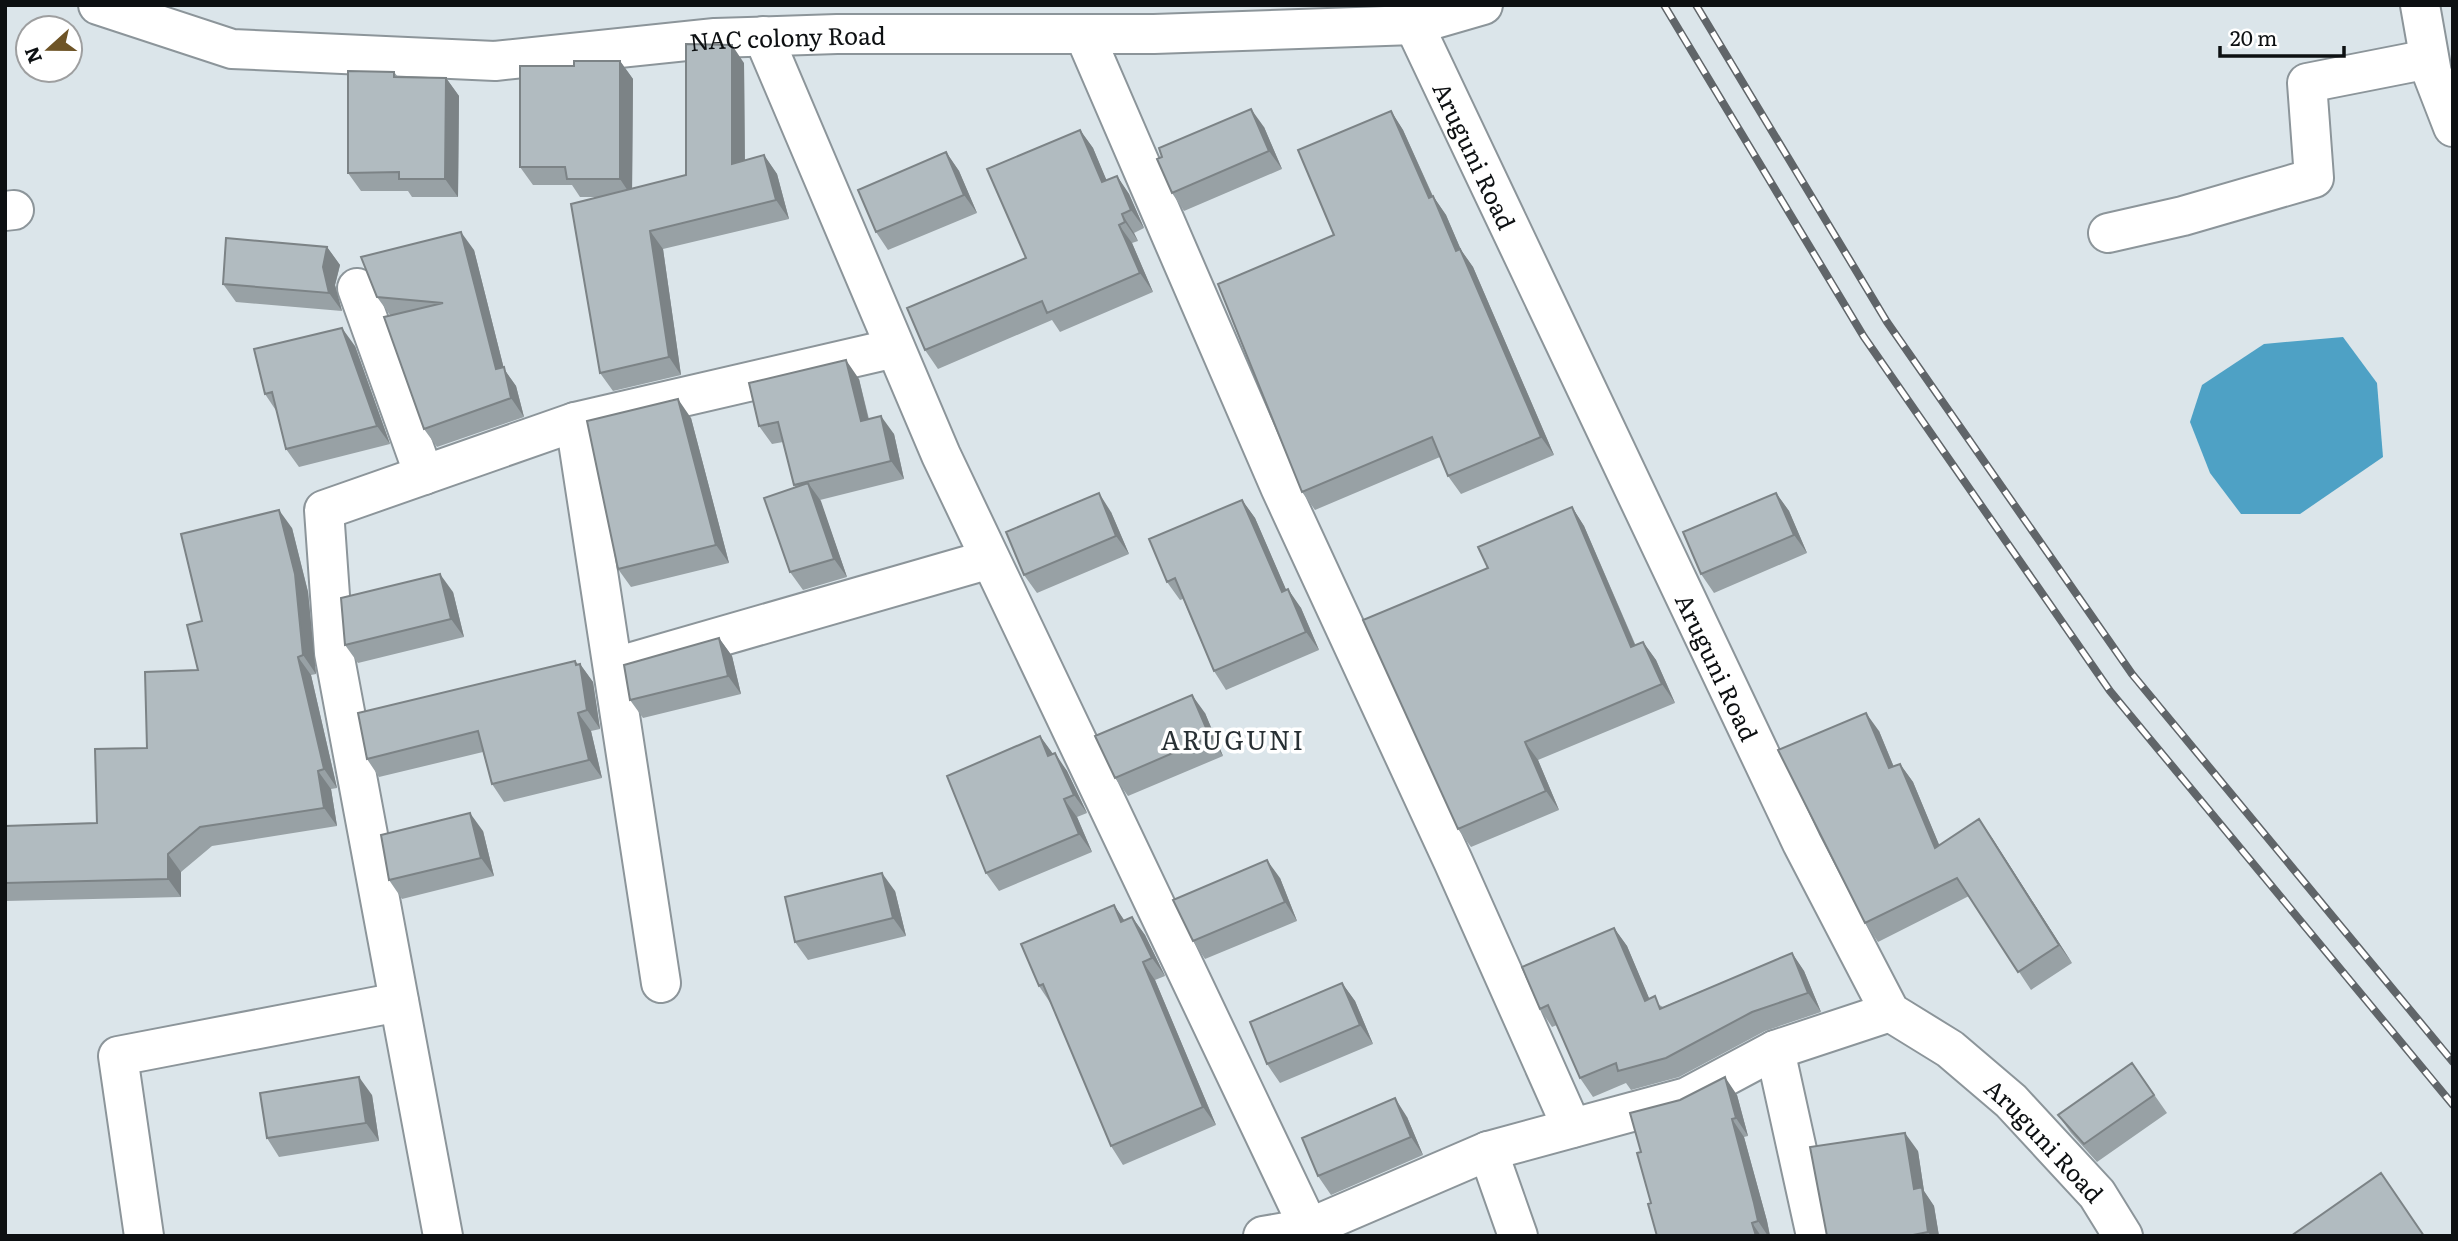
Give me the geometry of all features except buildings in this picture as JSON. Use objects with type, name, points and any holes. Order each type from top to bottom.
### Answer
[{"type":"street","name":"NAC colony Road","points":[[98,5],[232,50],[495,61],[715,38],[763,36],[1084,34],[1414,25],[1483,5]]},
{"type":"street","points":[[2420,5],[2429,59],[2453,127]]},
{"type":"street","name":"Aruguni Road","points":[[1414,25],[1802,843],[1889,1012],[1950,1049],[2011,1101],[2097,1194],[2123,1236]]},
{"type":"street","points":[[1084,34],[1280,487],[1453,861],[1572,1128]]},
{"type":"street","points":[[763,36],[941,455],[1309,1227]]},
{"type":"street","points":[[2108,233],[2314,178],[2307,83],[2429,59]]},
{"type":"street","points":[[358,288],[424,475]]},
{"type":"street","points":[[443,1236],[334,653],[324,510],[575,422],[895,348]]},
{"type":"street","points":[[575,422],[615,667],[661,983]]},
{"type":"street","points":[[615,667],[990,559]]},
{"type":"street","points":[[144,1236],[118,1056],[399,1002]]},
{"type":"street","points":[[1263,1236],[1309,1227],[1488,1151],[1687,1097],[1775,1050],[1889,1012]]},
{"type":"street","points":[[1775,1050],[1816,1236]]},
{"type":"street","points":[[1488,1151],[1518,1236]]},
{"type":"water","points":[[2343,337],[2377,383],[2383,457],[2300,514],[2241,514],[2210,473],[2190,422],[2202,385],[2264,344]]},
{"type":"railway","points":[[1664,5],[1864,337],[2110,691],[2453,1105]]},
{"type":"railway","points":[[1696,5],[1887,322],[2132,674],[2453,1062]]},
{"type":"district","name":"ARUGUNI","points":[[1233,738]]}]
